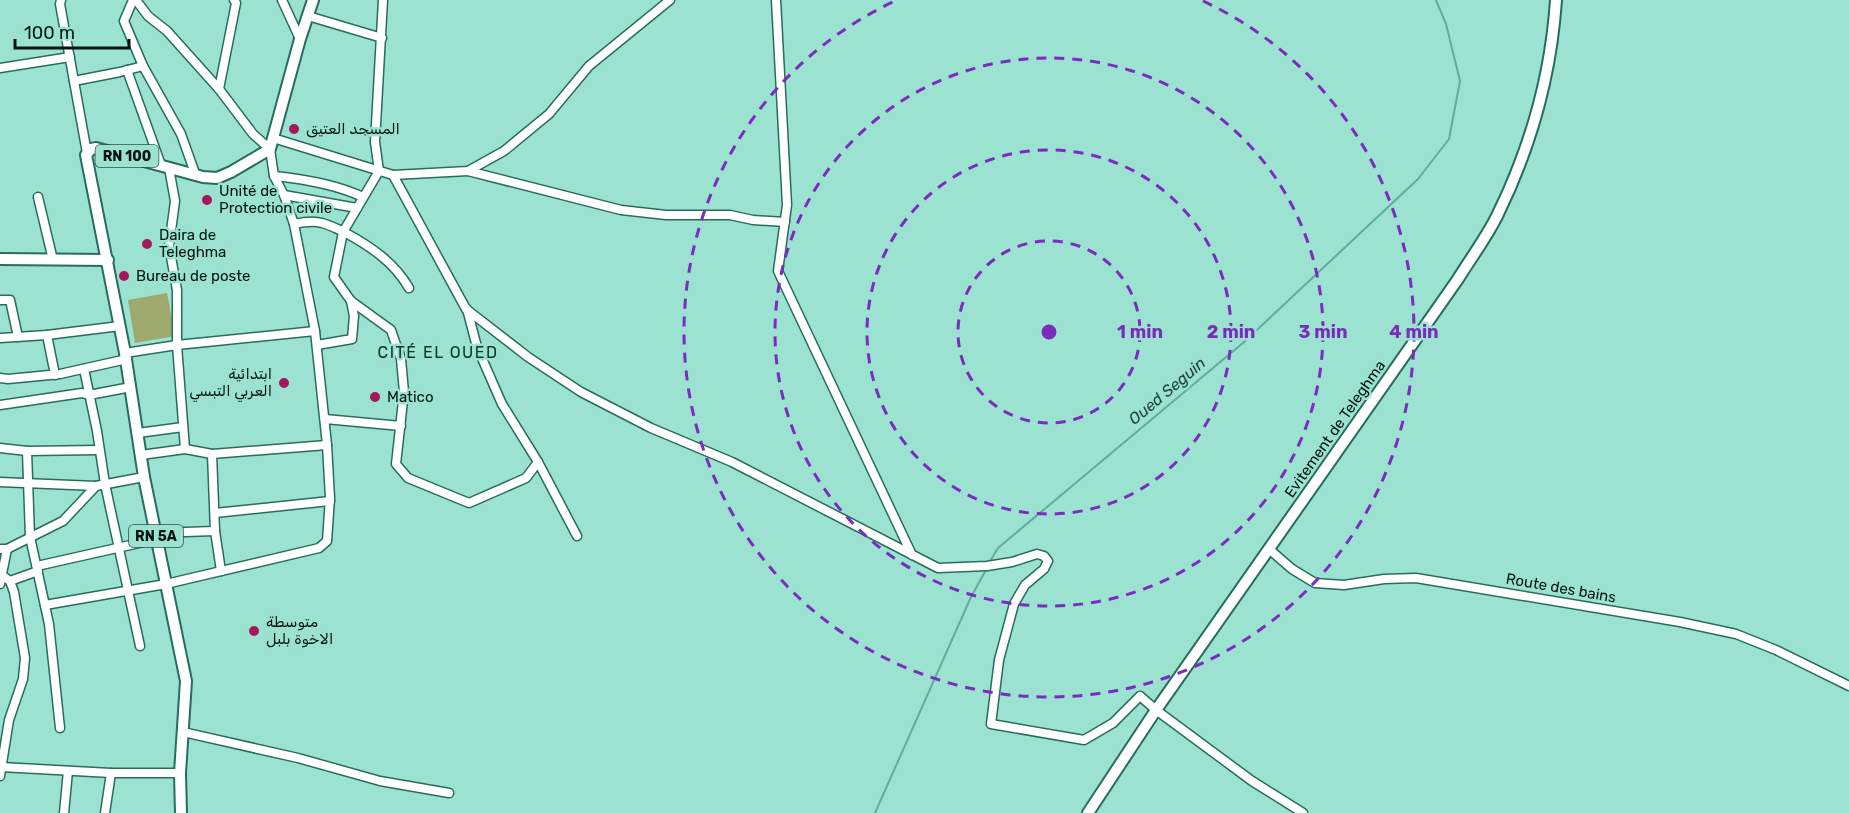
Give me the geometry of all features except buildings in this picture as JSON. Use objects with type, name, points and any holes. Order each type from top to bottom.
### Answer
[{"type":"main road","points":[[271,144],[313,0]]},
{"type":"main road","name":"Evitement de Teleghma","points":[[1088,813],[1156,710],[1458,279],[1496,218],[1519,166],[1542,94],[1553,36],[1556,0]]},
{"type":"main road","name":"RN 100","points":[[108,260],[86,160],[87,153],[91,149],[96,148],[196,176],[217,178],[231,172],[271,144]]},
{"type":"main road","points":[[0,259],[108,260]]},
{"type":"main road","name":"RN 5A","points":[[108,260],[126,356],[144,477],[186,681],[180,773],[181,813]]},
{"type":"street","points":[[61,0],[87,153]]},
{"type":"street","points":[[196,176],[181,134],[143,66],[124,21],[135,0],[167,31],[219,89],[253,134],[271,144],[393,175],[468,171],[621,210],[666,215],[730,215],[753,220],[785,222]]},
{"type":"street","points":[[219,89],[236,3],[234,0]]},
{"type":"street","points":[[282,0],[300,39]]},
{"type":"street","points":[[383,0],[375,142],[379,171],[344,232],[334,277],[351,301],[391,330],[402,359],[404,392],[396,464],[408,478],[469,503],[525,478],[538,462]]},
{"type":"street","points":[[468,171],[504,151],[549,114],[589,66],[670,0]]},
{"type":"street","points":[[776,0],[787,205],[778,271],[912,555]]},
{"type":"street","points":[[308,16],[382,38]]},
{"type":"street","points":[[0,68],[70,57]]},
{"type":"street","points":[[74,81],[143,66]]},
{"type":"street","points":[[127,70],[165,166],[175,201],[169,246],[177,290],[177,345],[185,449]]},
{"type":"street","points":[[45,605],[166,584],[319,548],[327,541],[330,501],[325,419],[317,345],[294,224],[285,195],[274,176],[271,144]]},
{"type":"street","points":[[393,175],[466,309],[477,347],[502,404],[538,462],[577,536]]},
{"type":"street","points":[[274,176],[299,178],[325,184],[363,197]]},
{"type":"street","points":[[285,195],[357,208]]},
{"type":"street","points":[[38,197],[53,260]]},
{"type":"street","points":[[294,224],[321,222],[360,240],[383,257],[400,274],[409,288]]},
{"type":"street","points":[[0,300],[10,300],[18,337]]},
{"type":"street","points":[[317,345],[352,339],[354,316],[351,301]]},
{"type":"street","points":[[466,309],[528,357],[581,392],[651,428],[732,462],[938,568],[964,568],[1012,562],[1037,554],[1044,556],[1048,561],[1044,569],[1025,585],[1014,604],[999,660],[991,724],[1084,740],[1113,723],[1140,696],[1252,781],[1303,813]]},
{"type":"street","points":[[0,338],[120,326]]},
{"type":"street","points":[[0,378],[55,375],[177,345],[315,331]]},
{"type":"street","points":[[47,335],[55,375]]},
{"type":"street","points":[[84,369],[97,431],[100,485],[120,549],[140,646]]},
{"type":"street","points":[[0,405],[82,393],[89,395],[131,387]]},
{"type":"street","points":[[325,419],[401,426]]},
{"type":"street","points":[[138,434],[183,427]]},
{"type":"street","points":[[141,455],[185,449],[212,454],[327,446]]},
{"type":"street","points":[[0,448],[27,451],[99,450]]},
{"type":"street","points":[[27,451],[30,482],[30,537],[45,605],[60,728]]},
{"type":"street","points":[[212,454],[215,531],[221,571]]},
{"type":"street","points":[[0,482],[100,485],[144,477]]},
{"type":"street","points":[[100,485],[63,521],[3,549],[1,578],[10,581],[38,568],[120,549],[156,536],[215,531]]},
{"type":"street","points":[[215,513],[330,501]]},
{"type":"street","name":"Route des bains","points":[[1269,549],[1292,569],[1315,583],[1344,585],[1384,579],[1416,578],[1680,622],[1736,634],[1776,650],[1849,686]]},
{"type":"street","points":[[10,581],[14,592],[25,658],[23,679],[9,720],[1,772],[180,773]]},
{"type":"street","points":[[0,717],[9,720]]},
{"type":"street","points":[[183,732],[298,758],[380,781],[448,793]]},
{"type":"street","points":[[64,813],[68,771]]},
{"type":"street","points":[[105,813],[111,773]]},
{"type":"green space","points":[[167,293],[175,336],[135,343],[128,300]]},
{"type":"waterway","name":"Oued Seguin","points":[[989,563],[998,548],[1244,342],[1418,179],[1449,139],[1460,81],[1446,24],[1436,0]]},
{"type":"waterway","name":"Oued Seguin","points":[[875,813],[971,597],[987,568]]},
{"type":"place","name":"المسجد العتيق","points":[[294,129]]},
{"type":"place","name":"Unité de Protection civile","points":[[207,200]]},
{"type":"place","name":"Daira de Teleghma","points":[[147,244]]},
{"type":"place","name":"Bureau de poste","points":[[124,276]]},
{"type":"place","name":"ابتدائية العربي التبسي","points":[[284,383]]},
{"type":"place","name":"Matico","points":[[375,397]]},
{"type":"place","name":"متوسطة الاخوة بلبل","points":[[254,631]]},
{"type":"district","name":"CITÉ EL OUED","points":[[438,352]]}]
